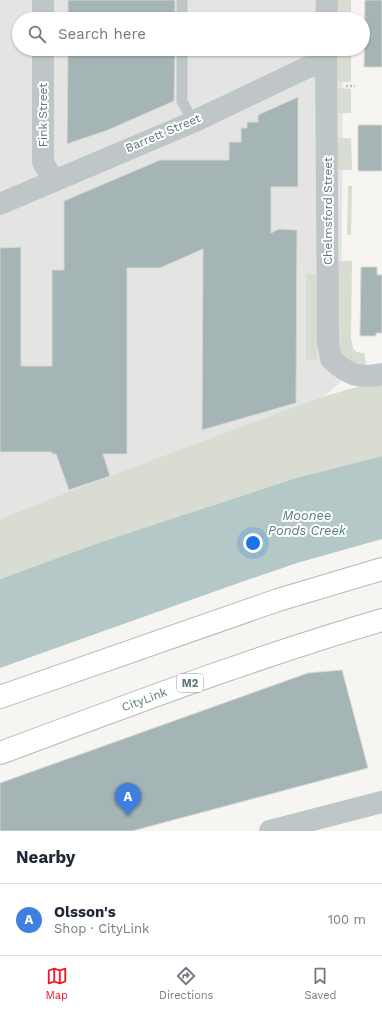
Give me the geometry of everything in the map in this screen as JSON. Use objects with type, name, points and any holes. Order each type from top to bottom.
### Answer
[{"type":"highway","points":[[0,697],[278,600],[382,569]]},
{"type":"highway","name":"CityLink","points":[[0,753],[206,677],[318,639],[382,620]]},
{"type":"street","points":[[43,0],[43,12]]},
{"type":"street","points":[[326,12],[327,0]]},
{"type":"street","name":"Fink Street","points":[[43,56],[43,162],[52,180]]},
{"type":"street","name":"Barrett Street","points":[[0,204],[52,180],[193,122],[308,67],[326,56]]},
{"type":"street","name":"Chelmsford Street","points":[[326,56],[328,86],[328,343],[331,359],[341,368],[352,374],[368,377],[382,374]]},
{"type":"street","points":[[277,830],[382,802]]},
{"type":"lane","points":[[182,0],[182,12]]},
{"type":"lane","points":[[182,56],[182,101],[193,122]]},
{"type":"shaded area","points":[[0,0],[343,0],[343,12],[12,12],[12,56],[343,56],[341,382],[321,399],[0,530]]},
{"type":"shaded area","points":[[333,0],[351,0],[351,12],[333,12]]},
{"type":"shaded area","points":[[333,56],[351,56],[351,82],[338,82],[334,80]]},
{"type":"shaded area","points":[[338,88],[351,89],[351,113],[338,113],[336,110],[334,90]]},
{"type":"shaded area","points":[[351,138],[352,170],[338,170],[335,139]]},
{"type":"shaded area","points":[[348,186],[352,186],[351,235],[347,235]]},
{"type":"shaded area","points":[[333,261],[352,261],[351,339],[353,348],[356,352],[364,353],[366,364],[364,367],[353,365],[337,354]]},
{"type":"shaded area","points":[[306,274],[317,274],[317,360],[306,360]]},
{"type":"shaded area","points":[[382,382],[382,456],[296,478],[104,541],[0,579],[0,519],[309,402],[345,390]]},
{"type":"water","name":"Moonee Ponds Creek","points":[[382,456],[382,548],[210,600],[0,672],[0,579],[104,541],[296,478]]},
{"type":"pier","points":[[382,539],[382,550],[210,602],[0,674],[0,668],[230,586],[297,563]]},
{"type":"building","points":[[68,0],[175,0],[175,12],[68,12]]},
{"type":"building","points":[[365,0],[382,0],[382,67],[364,67],[364,56],[370,56],[370,12],[365,12]]},
{"type":"building","points":[[68,56],[175,56],[174,101],[108,130],[67,144]]},
{"type":"building","points":[[298,97],[298,187],[271,187],[271,233],[279,229],[297,230],[296,403],[202,430],[203,249],[160,268],[127,268],[127,454],[103,454],[110,476],[69,490],[56,454],[52,454],[52,452],[0,452],[0,248],[21,247],[21,366],[52,366],[52,270],[64,270],[64,201],[160,160],[229,160],[229,142],[241,142],[241,128],[247,128],[247,122],[258,122],[258,115]]},
{"type":"building","points":[[358,125],[382,125],[382,171],[358,171]]},
{"type":"building","points":[[361,267],[377,267],[377,275],[382,275],[382,333],[376,333],[376,336],[360,336]]},
{"type":"building","points":[[342,670],[368,768],[132,831],[0,831],[0,783],[308,673]]},
{"type":"place","name":"Olsson's","points":[[128,816]]}]
